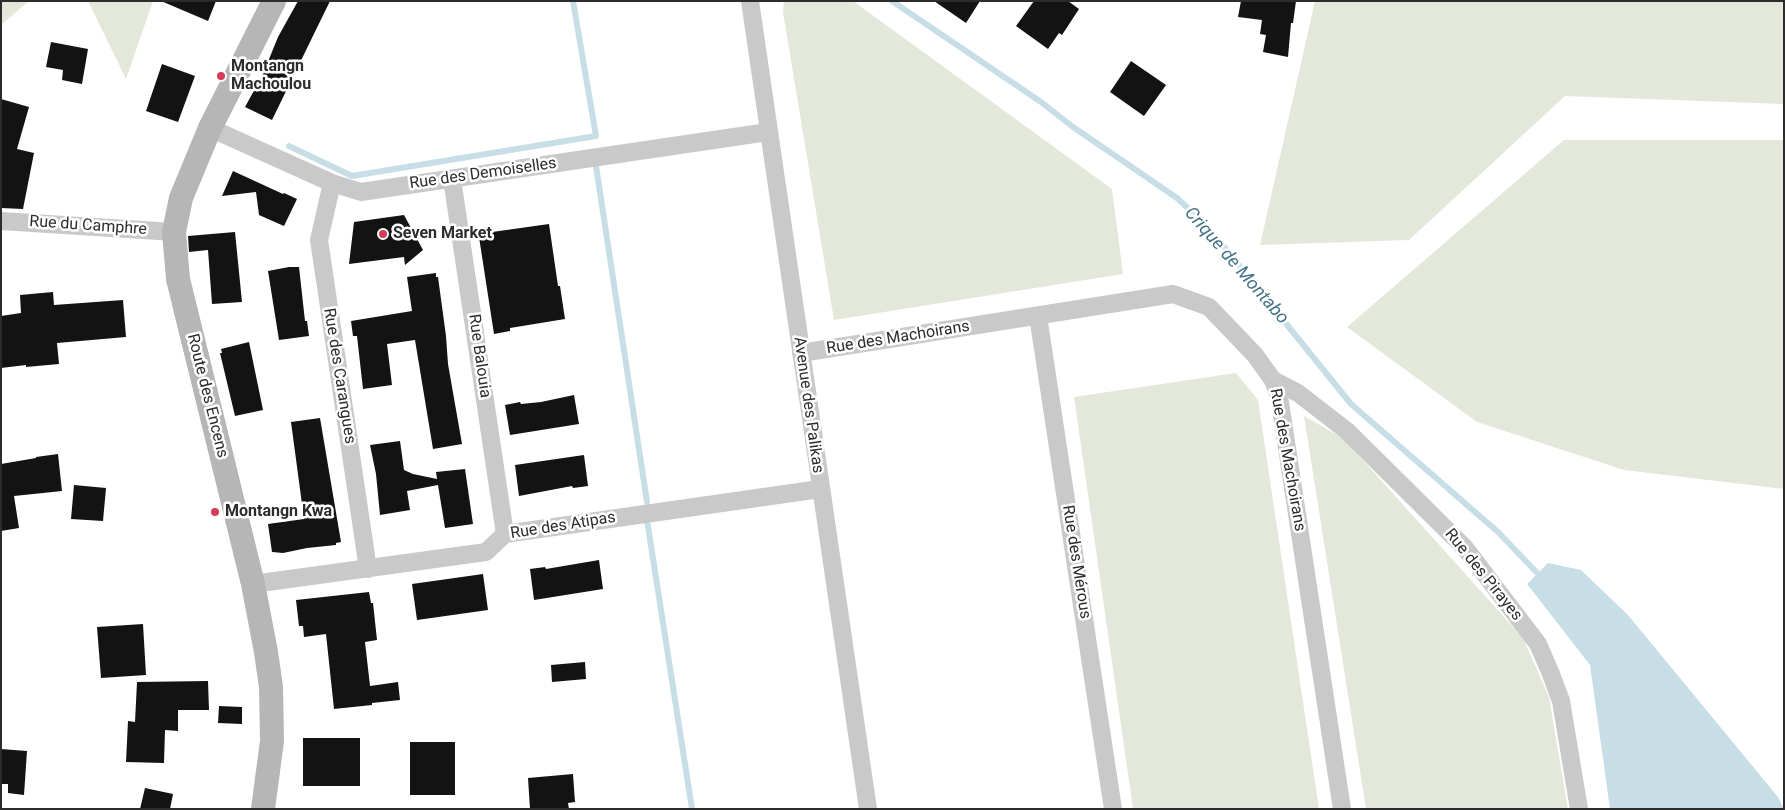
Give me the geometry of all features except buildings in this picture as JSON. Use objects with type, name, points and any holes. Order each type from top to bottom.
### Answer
[{"type":"street","name":"Route des Encens","points":[[263,809],[272,741],[271,687],[253,584],[178,278],[174,232],[181,198],[210,128],[274,1]]},
{"type":"street","name":"Avenue des Palikas","points":[[750,1],[868,809]]},
{"type":"street","name":"Rue des Demoiselles","points":[[210,128],[332,183],[361,192],[768,132]]},
{"type":"street","name":"Rue Balouia","points":[[452,179],[505,534]]},
{"type":"street","name":"Rue des Carangues","points":[[332,183],[319,240],[368,569]]},
{"type":"street","name":"Rue du Camphre","points":[[1,221],[174,232]]},
{"type":"street","name":"Rue des Machoirans","points":[[801,353],[1172,294],[1209,307],[1255,355],[1273,380],[1279,396],[1342,809]]},
{"type":"street","name":"Rue des Mérous","points":[[1038,316],[1113,809]]},
{"type":"street","name":"Rue des Pirayes","points":[[1273,380],[1298,393],[1347,431],[1458,541],[1538,644],[1560,701],[1579,809]]},
{"type":"street","name":"Rue des Atipas","points":[[253,584],[486,552],[505,534],[820,488]]},
{"type":"shaded area","points":[[1,1],[29,1],[1,25]]},
{"type":"shaded area","points":[[88,1],[153,1],[126,79]]},
{"type":"shaded area","points":[[784,1],[853,1],[1112,189],[1123,274],[834,320],[783,12]]},
{"type":"shaded area","points":[[1315,1],[1784,1],[1784,104],[1565,96],[1409,240],[1260,245]]},
{"type":"shaded area","points":[[1564,140],[1784,140],[1784,489],[1624,470],[1477,422],[1347,327]]},
{"type":"shaded area","points":[[1236,373],[1258,400],[1319,809],[1133,809],[1074,397]]},
{"type":"shaded area","points":[[1304,416],[1343,438],[1523,638],[1549,697],[1568,809],[1366,809]]},
{"type":"water","points":[[1548,563],[1581,570],[1628,615],[1778,797],[1784,809],[1610,809],[1590,665],[1527,584]]},
{"type":"waterway","points":[[289,146],[352,176],[596,136],[573,1]]},
{"type":"waterway","name":"Crique de Montabo","points":[[892,1],[1041,102],[1073,127],[1177,198],[1208,227],[1351,404],[1498,532],[1543,579]]},
{"type":"waterway","points":[[596,166],[647,502]]},
{"type":"waterway","points":[[647,520],[692,809]]},
{"type":"place","name":"Montangn Machoulou","points":[[221,76]]},
{"type":"place","name":"Seven Market","points":[[383,234]]},
{"type":"place","name":"Montangn Kwa","points":[[215,512]]}]
